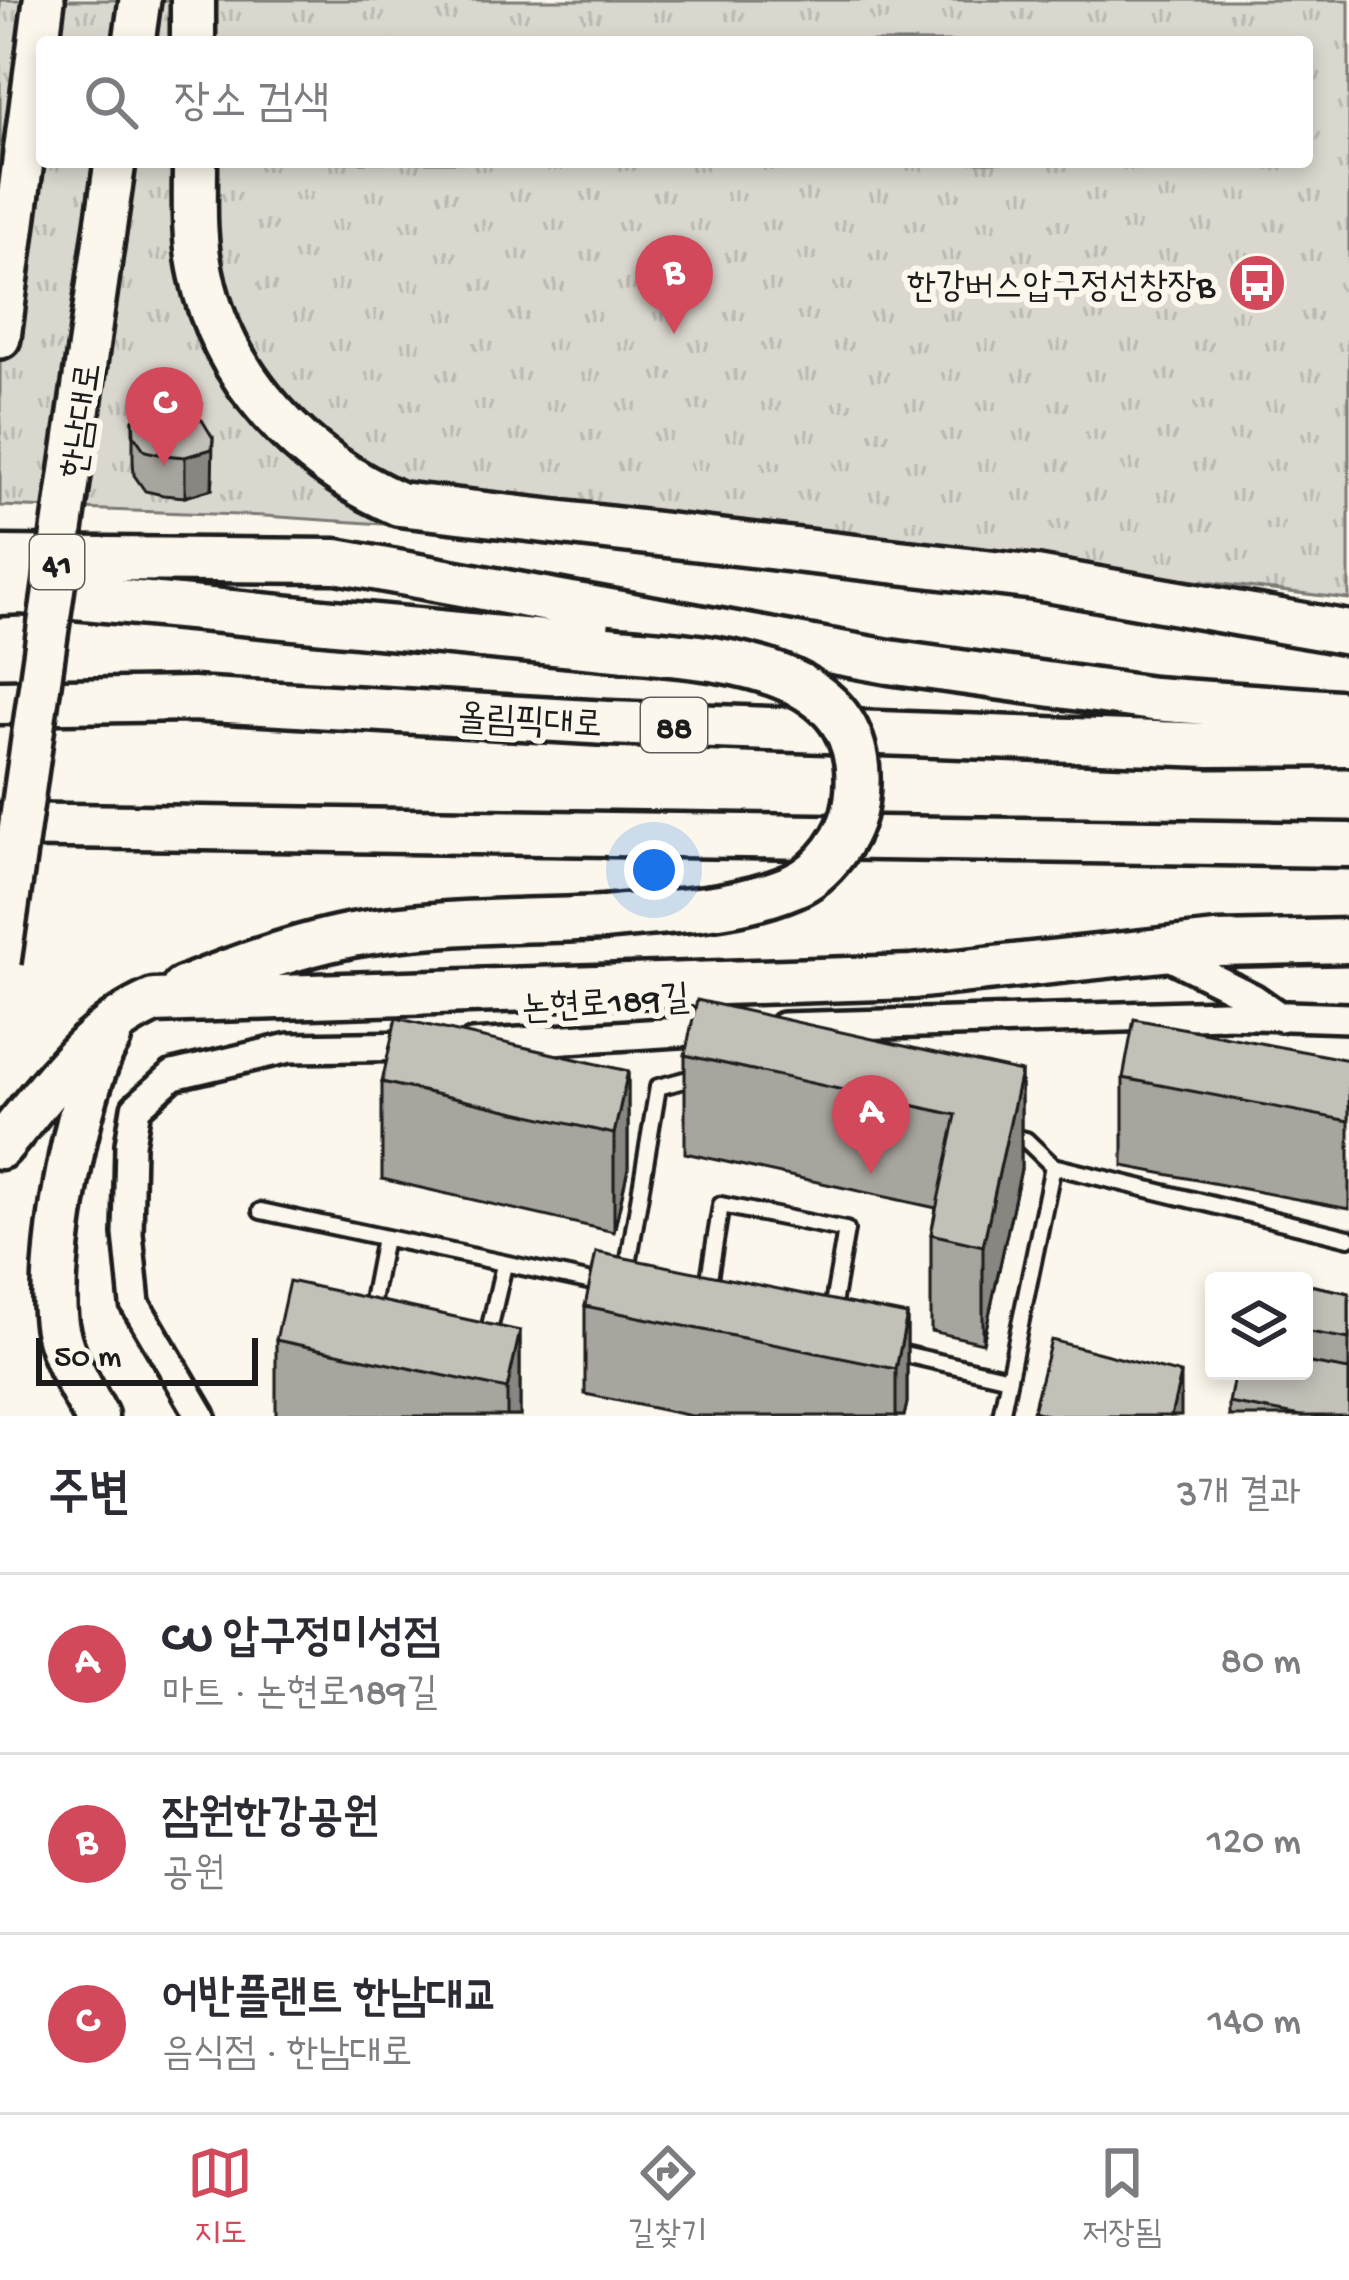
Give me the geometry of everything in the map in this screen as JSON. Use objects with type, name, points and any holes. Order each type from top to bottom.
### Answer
[{"type":"highway","points":[[193,0],[194,36]]},
{"type":"highway","points":[[195,168],[200,272],[221,337],[265,406],[328,466],[399,504],[1036,578],[1349,633]]},
{"type":"highway","points":[[0,558],[336,561],[890,662],[1153,699],[1349,716]]},
{"type":"highway","points":[[0,593],[606,648],[766,669],[795,680],[822,700],[853,748],[859,778],[855,809],[840,844],[797,885],[752,900],[604,919],[425,926],[350,936],[220,974],[139,1007],[83,1048],[0,1147]]},
{"type":"highway","name":"올림픽대로","points":[[0,702],[193,699],[631,724],[1210,746],[1349,744]]},
{"type":"highway","points":[[0,825],[1349,844]]},
{"type":"highway","points":[[95,1416],[57,1333],[52,1277],[95,1059],[139,1007],[912,976],[1217,944],[1349,941]]},
{"type":"main road","points":[[39,36],[44,0]]},
{"type":"main road","points":[[135,36],[140,0]]},
{"type":"main road","points":[[0,338],[36,61]]},
{"type":"main road","name":"한남대로","points":[[0,962],[115,168]]},
{"type":"street","points":[[1158,950],[1281,1018]]},
{"type":"street","name":"논현로189길","points":[[201,1416],[135,1304],[128,1234],[130,1144],[136,1108],[173,1075],[289,1048],[472,1046],[681,1031],[978,1020],[1224,1014],[1349,1018]]},
{"type":"lane","points":[[261,1210],[624,1289],[658,1087],[714,1072]]},
{"type":"lane","points":[[1003,1135],[1026,1140],[1053,1166],[1349,1238]]},
{"type":"lane","points":[[1000,1416],[1053,1166]]},
{"type":"lane","points":[[704,1308],[721,1205],[846,1230],[828,1336]]},
{"type":"lane","points":[[368,1322],[384,1238]]},
{"type":"lane","points":[[485,1349],[504,1264]]},
{"type":"lane","points":[[873,1346],[1009,1378]]},
{"type":"green space","points":[[0,0],[1349,0],[1349,599],[1163,577],[265,516],[0,506]]},
{"type":"building","points":[[159,408],[202,420],[213,438],[212,449],[185,457],[145,451],[134,435],[133,420],[142,410]]},
{"type":"building","points":[[697,1000],[1021,1072],[983,1246],[931,1234],[956,1115],[685,1055]]},
{"type":"building","points":[[396,1018],[628,1071],[614,1134],[382,1082]]},
{"type":"building","points":[[1134,1019],[1349,1060],[1349,1121],[1123,1078]]},
{"type":"building","points":[[596,1252],[907,1315],[896,1369],[585,1306]]},
{"type":"building","points":[[289,1281],[520,1331],[507,1389],[276,1340]]},
{"type":"building","points":[[1313,1286],[1349,1293],[1349,1339],[1313,1333]]},
{"type":"building","points":[[1051,1340],[1181,1374],[1171,1416],[1051,1416],[1033,1411]]},
{"type":"building","points":[[1313,1364],[1349,1370],[1349,1416],[1302,1416],[1229,1403],[1233,1380],[1313,1380]]},
{"type":"place","name":"한강버스압구정선창장B","points":[[1257,283]]},
{"type":"place","name":"잠원한강공원","points":[[674,334]]},
{"type":"place","name":"어반플랜트 한남대교","points":[[164,466]]},
{"type":"place","name":"CU 압구정미성점","points":[[871,1174]]}]
